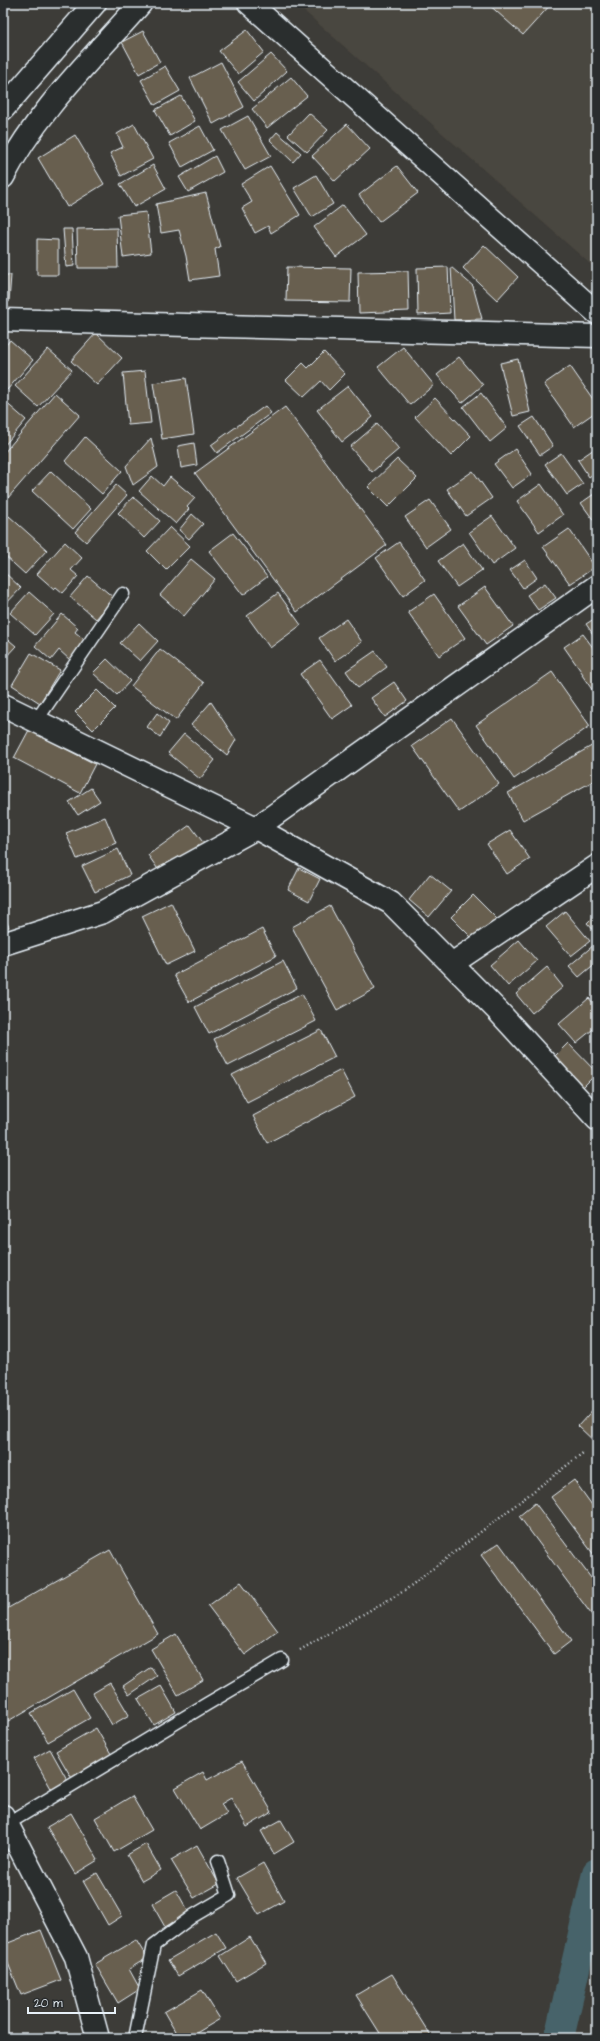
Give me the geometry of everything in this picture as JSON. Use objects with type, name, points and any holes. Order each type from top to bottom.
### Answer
[{"type":"street","points":[[3,109],[94,3]]},
{"type":"street","points":[[3,177],[15,153],[36,122],[141,3]]},
{"type":"street","points":[[249,3],[597,313]]},
{"type":"street","points":[[3,320],[597,336]]},
{"type":"street","points":[[3,944],[102,912],[256,828],[597,586]]},
{"type":"street","points":[[3,705],[256,828],[391,903],[453,963],[597,1120]]},
{"type":"street","points":[[453,963],[597,866]]},
{"type":"street","points":[[5,1820],[76,1957],[98,2038]]},
{"type":"lane","points":[[36,721],[123,594]]},
{"type":"lane","points":[[5,1820],[282,1660]]},
{"type":"lane","points":[[135,2038],[154,1945],[193,1916],[229,1895],[218,1861]]},
{"type":"path","points":[[282,1660],[404,1591],[583,1453]]},
{"type":"shaded area","points":[[295,3],[597,3],[597,270]]},
{"type":"building","points":[[487,3],[552,3],[523,35]]},
{"type":"building","points":[[247,30],[264,52],[238,74],[219,51]]},
{"type":"building","points":[[143,31],[160,62],[139,74],[122,42]]},
{"type":"building","points":[[271,54],[287,71],[254,101],[238,82]]},
{"type":"building","points":[[221,62],[244,107],[213,124],[190,78]]},
{"type":"building","points":[[165,66],[180,91],[155,105],[141,80]]},
{"type":"building","points":[[291,77],[307,96],[267,128],[252,109]]},
{"type":"building","points":[[181,96],[195,121],[170,136],[155,110]]},
{"type":"building","points":[[309,113],[328,130],[307,152],[288,135]]},
{"type":"building","points":[[248,116],[271,156],[245,170],[222,130]]},
{"type":"building","points":[[134,124],[153,159],[121,176],[110,153],[123,147],[117,134]]},
{"type":"building","points":[[347,124],[370,149],[335,181],[312,156]]},
{"type":"building","points":[[200,126],[213,150],[182,167],[169,143]]},
{"type":"building","points":[[277,132],[301,153],[293,162],[270,140]]},
{"type":"building","points":[[75,135],[104,184],[67,207],[38,158]]},
{"type":"building","points":[[215,156],[223,172],[188,192],[179,177]]},
{"type":"building","points":[[153,165],[166,189],[134,207],[120,184]]},
{"type":"building","points":[[270,166],[300,215],[271,233],[268,226],[255,233],[242,208],[252,202],[241,184]]},
{"type":"building","points":[[397,166],[418,193],[379,222],[359,195]]},
{"type":"building","points":[[316,175],[333,204],[312,217],[294,188]]},
{"type":"building","points":[[206,193],[220,247],[215,249],[219,276],[190,280],[186,256],[179,230],[161,233],[156,204]]},
{"type":"building","points":[[343,205],[366,235],[336,257],[314,227]]},
{"type":"building","points":[[146,212],[151,253],[123,257],[118,215]]},
{"type":"building","points":[[117,228],[118,268],[78,268],[77,229]]},
{"type":"building","points":[[63,229],[72,229],[74,266],[66,267]]},
{"type":"building","points":[[37,239],[58,240],[58,275],[37,275]]},
{"type":"building","points":[[484,245],[518,277],[497,300],[463,268]]},
{"type":"building","points":[[287,267],[351,268],[350,302],[286,301]]},
{"type":"building","points":[[448,267],[450,313],[418,315],[417,268]]},
{"type":"building","points":[[451,267],[473,286],[482,319],[454,320]]},
{"type":"building","points":[[408,271],[409,311],[359,313],[358,272]]},
{"type":"building","points":[[3,275],[11,275],[9,302],[3,301]]},
{"type":"building","points":[[96,333],[122,358],[97,385],[71,361]]},
{"type":"building","points":[[10,340],[33,360],[7,390],[3,387],[3,349]]},
{"type":"building","points":[[403,347],[434,385],[410,405],[378,367]]},
{"type":"building","points":[[48,349],[72,370],[38,407],[15,386]]},
{"type":"building","points":[[324,352],[345,374],[329,390],[321,381],[304,397],[286,380],[303,363],[308,368]]},
{"type":"building","points":[[459,357],[483,385],[462,403],[437,375]]},
{"type":"building","points":[[518,359],[530,412],[513,416],[500,363]]},
{"type":"building","points":[[570,366],[597,405],[597,411],[574,427],[544,384]]},
{"type":"building","points":[[145,371],[151,423],[128,425],[123,373]]},
{"type":"building","points":[[186,378],[194,434],[162,439],[153,383]]},
{"type":"building","points":[[348,386],[373,417],[342,442],[317,410]]},
{"type":"building","points":[[55,393],[80,415],[7,499],[3,496],[3,454]]},
{"type":"building","points":[[481,393],[507,428],[490,442],[463,407]]},
{"type":"building","points":[[435,398],[471,436],[451,456],[415,417]]},
{"type":"building","points":[[3,400],[26,420],[3,447]]},
{"type":"building","points":[[265,406],[271,413],[217,453],[211,445]]},
{"type":"building","points":[[285,407],[387,545],[297,612],[195,473]]},
{"type":"building","points":[[534,417],[553,446],[540,455],[520,426]]},
{"type":"building","points":[[377,424],[399,449],[372,472],[350,447]]},
{"type":"building","points":[[85,437],[122,471],[102,494],[65,461]]},
{"type":"building","points":[[151,438],[158,467],[133,485],[126,466]]},
{"type":"building","points":[[194,443],[197,465],[181,468],[178,446]]},
{"type":"building","points":[[597,447],[597,471],[589,477],[578,460]]},
{"type":"building","points":[[515,449],[532,474],[512,488],[494,464]]},
{"type":"building","points":[[561,453],[583,484],[567,495],[545,464]]},
{"type":"building","points":[[397,459],[417,478],[388,507],[368,487]]},
{"type":"building","points":[[51,471],[91,509],[73,529],[32,491]]},
{"type":"building","points":[[473,471],[492,498],[466,516],[447,489]]},
{"type":"building","points":[[152,476],[163,486],[170,477],[195,498],[187,507],[189,509],[176,524],[139,491]]},
{"type":"building","points":[[541,484],[563,515],[539,532],[517,501]]},
{"type":"building","points":[[116,485],[127,495],[86,542],[75,532]]},
{"type":"building","points":[[594,494],[597,498],[597,525],[581,503]]},
{"type":"building","points":[[133,497],[160,521],[144,538],[118,513]]},
{"type":"building","points":[[430,500],[451,529],[426,547],[405,517]]},
{"type":"building","points":[[192,514],[203,524],[189,539],[179,530]]},
{"type":"building","points":[[9,516],[47,550],[25,574],[3,554],[3,523]]},
{"type":"building","points":[[492,516],[515,548],[492,565],[469,532]]},
{"type":"building","points":[[170,527],[190,546],[166,570],[147,551]]},
{"type":"building","points":[[569,529],[595,567],[570,584],[543,547]]},
{"type":"building","points":[[233,533],[267,577],[243,595],[209,551]]},
{"type":"building","points":[[65,542],[82,558],[71,570],[78,576],[63,593],[56,587],[54,589],[37,574]]},
{"type":"building","points":[[399,542],[425,580],[403,596],[376,558]]},
{"type":"building","points":[[463,543],[482,570],[457,587],[438,561]]},
{"type":"building","points":[[191,559],[215,579],[184,616],[160,595]]},
{"type":"building","points":[[525,560],[537,578],[523,588],[510,570]]},
{"type":"building","points":[[3,571],[21,588],[3,607]]},
{"type":"building","points":[[88,576],[114,598],[96,619],[70,597]]},
{"type":"building","points":[[545,583],[556,598],[538,610],[527,595]]},
{"type":"building","points":[[485,587],[513,626],[486,645],[458,606]]},
{"type":"building","points":[[29,592],[54,614],[35,635],[10,613]]},
{"type":"building","points":[[278,593],[301,625],[270,648],[247,616]]},
{"type":"building","points":[[434,594],[465,638],[439,656],[408,612]]},
{"type":"building","points":[[62,614],[78,628],[75,632],[86,641],[70,660],[59,650],[51,660],[35,646]]},
{"type":"building","points":[[597,617],[597,640],[586,624]]},
{"type":"building","points":[[346,619],[362,642],[335,661],[319,638]]},
{"type":"building","points":[[139,623],[158,641],[140,661],[120,643]]},
{"type":"building","points":[[583,634],[597,653],[597,693],[595,690],[593,691],[564,647]]},
{"type":"building","points":[[3,635],[16,646],[3,660]]},
{"type":"building","points":[[160,649],[204,683],[176,720],[131,686]]},
{"type":"building","points":[[375,651],[387,667],[358,688],[346,671]]},
{"type":"building","points":[[31,653],[60,670],[40,703],[12,685]]},
{"type":"building","points":[[107,659],[130,681],[117,695],[93,673]]},
{"type":"building","points":[[320,660],[352,705],[332,719],[300,674]]},
{"type":"building","points":[[552,672],[590,726],[514,779],[476,725]]},
{"type":"building","points":[[394,682],[407,701],[385,717],[371,698]]},
{"type":"building","points":[[97,690],[115,708],[93,730],[75,712]]},
{"type":"building","points":[[211,702],[236,740],[227,755],[191,725]]},
{"type":"building","points":[[157,713],[169,723],[160,737],[147,727]]},
{"type":"building","points":[[452,718],[499,784],[459,812],[412,746]]},
{"type":"building","points":[[29,730],[95,764],[80,793],[14,758]]},
{"type":"building","points":[[184,734],[215,760],[200,779],[168,753]]},
{"type":"building","points":[[597,743],[597,779],[523,820],[508,793]]},
{"type":"building","points":[[91,788],[100,801],[78,815],[69,802]]},
{"type":"building","points":[[105,817],[116,843],[77,859],[66,833]]},
{"type":"building","points":[[190,825],[205,845],[162,875],[148,855]]},
{"type":"building","points":[[510,830],[530,859],[507,874],[487,844]]},
{"type":"building","points":[[118,849],[130,875],[95,892],[82,866]]},
{"type":"building","points":[[299,868],[320,879],[309,901],[288,890]]},
{"type":"building","points":[[430,874],[451,891],[429,917],[409,900]]},
{"type":"building","points":[[473,895],[497,919],[475,941],[451,917]]},
{"type":"building","points":[[171,902],[195,951],[166,965],[142,916]]},
{"type":"building","points":[[330,906],[375,989],[337,1010],[292,927]]},
{"type":"building","points":[[565,911],[590,941],[571,956],[546,927]]},
{"type":"building","points":[[597,913],[597,934],[587,923]]},
{"type":"building","points":[[3,915],[9,927],[3,930]]},
{"type":"building","points":[[262,929],[276,956],[189,1002],[174,975]]},
{"type":"building","points":[[519,940],[537,961],[508,986],[490,965]]},
{"type":"building","points":[[595,944],[597,947],[597,962],[579,977],[569,966]]},
{"type":"building","points":[[283,961],[297,988],[209,1034],[195,1007]]},
{"type":"building","points":[[547,967],[563,987],[532,1013],[516,994]]},
{"type":"building","points":[[302,994],[316,1021],[228,1066],[214,1039]]},
{"type":"building","points":[[589,998],[597,1008],[597,1026],[576,1043],[559,1024]]},
{"type":"building","points":[[321,1030],[335,1057],[247,1102],[232,1075]]},
{"type":"building","points":[[568,1043],[597,1073],[583,1087],[553,1058]]},
{"type":"building","points":[[341,1070],[355,1097],[267,1143],[253,1116]]},
{"type":"building","points":[[597,1405],[597,1444],[578,1426]]},
{"type":"building","points":[[574,1480],[597,1512],[597,1559],[551,1497]]},
{"type":"building","points":[[535,1503],[597,1586],[597,1622],[519,1516]]},
{"type":"building","points":[[499,1543],[571,1641],[554,1654],[481,1555]]},
{"type":"building","points":[[110,1550],[158,1634],[3,1724],[3,1611]]},
{"type":"building","points":[[241,1582],[278,1631],[245,1655],[208,1606]]},
{"type":"building","points":[[176,1634],[203,1680],[178,1695],[151,1649]]},
{"type":"building","points":[[151,1667],[157,1676],[129,1695],[123,1686]]},
{"type":"building","points":[[110,1683],[129,1715],[112,1725],[93,1693]]},
{"type":"building","points":[[161,1686],[176,1712],[154,1725],[138,1699]]},
{"type":"building","points":[[73,1689],[90,1718],[48,1742],[31,1713]]},
{"type":"building","points":[[96,1728],[114,1759],[74,1782],[56,1751]]},
{"type":"building","points":[[50,1749],[69,1783],[53,1792],[34,1758]]},
{"type":"building","points":[[242,1761],[272,1812],[247,1827],[231,1798],[221,1804],[227,1814],[200,1830],[175,1788],[203,1772],[207,1780]]},
{"type":"building","points":[[132,1796],[152,1830],[114,1852],[95,1818]]},
{"type":"building","points":[[71,1813],[98,1860],[75,1874],[47,1827]]},
{"type":"building","points":[[281,1820],[294,1842],[274,1854],[261,1831]]},
{"type":"building","points":[[146,1844],[161,1870],[142,1881],[127,1855]]},
{"type":"building","points":[[197,1845],[219,1884],[194,1898],[171,1860]]},
{"type":"building","points":[[263,1863],[284,1901],[259,1915],[237,1878]]},
{"type":"building","points":[[97,1873],[122,1916],[108,1925],[83,1881]]},
{"type":"building","points":[[176,1890],[189,1913],[165,1927],[152,1904]]},
{"type":"building","points":[[41,1930],[61,1980],[21,1995],[3,1951],[3,1945]]},
{"type":"building","points":[[216,1932],[226,1948],[178,1976],[168,1960]]},
{"type":"building","points":[[250,1937],[266,1963],[236,1981],[220,1956]]},
{"type":"building","points":[[136,1940],[147,1958],[129,1969],[140,1989],[118,2003],[95,1964]]},
{"type":"building","points":[[392,1974],[432,2038],[383,2038],[356,1995]]},
{"type":"building","points":[[202,1990],[220,2019],[188,2038],[179,2038],[164,2012]]},
{"type":"waterway","points":[[559,2038],[597,1873]]}]
